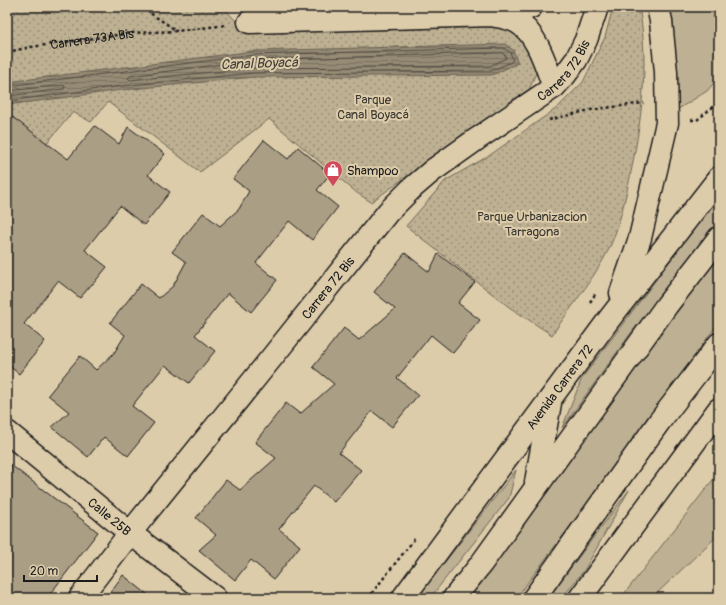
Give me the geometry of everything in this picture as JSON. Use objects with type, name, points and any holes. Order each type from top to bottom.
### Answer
[{"type":"main road","points":[[255,14],[492,15],[521,11],[531,7]]},
{"type":"main road","name":"Carrera 72 Bis","points":[[80,598],[130,533],[388,212],[432,171],[554,87],[576,60],[586,40],[597,7]]},
{"type":"main road","points":[[610,318],[628,274],[640,238],[667,123],[666,72],[658,7]]},
{"type":"main road","points":[[492,15],[516,22],[530,32],[540,51],[554,87]]},
{"type":"main road","name":"Avenida Carrera 72","points":[[403,598],[610,318],[719,178]]},
{"type":"main road","points":[[454,598],[481,564],[667,305],[719,238]]},
{"type":"main road","points":[[534,598],[659,422],[719,344]]},
{"type":"main road","points":[[536,487],[551,398]]},
{"type":"main road","points":[[580,598],[719,410]]},
{"type":"main road","name":"Calle 25B","points":[[7,432],[130,533],[215,598]]},
{"type":"path","points":[[141,7],[177,31]]},
{"type":"path","name":"Carrera 73A Bis","points":[[7,52],[30,47],[131,34],[177,31],[255,14]]},
{"type":"path","points":[[697,120],[719,102]]},
{"type":"path","points":[[544,121],[590,110],[649,103]]},
{"type":"path","points":[[587,307],[600,287]]},
{"type":"path","points":[[368,598],[421,531]]},
{"type":"green space","name":"Parque Canal Boyacá","points":[[7,7],[156,7],[159,9],[177,7],[223,7],[247,33],[490,27],[509,25],[534,52],[536,73],[529,90],[371,202],[357,193],[269,119],[200,172],[108,102],[91,122],[73,112],[47,143],[7,128]]},
{"type":"green space","name":"Parque Urbanizacion Tarragona","points":[[613,7],[639,7],[642,29],[644,51],[643,95],[629,182],[619,222],[608,251],[591,279],[552,335],[509,307],[406,226],[445,181],[490,155],[557,108],[583,82],[605,37]]},
{"type":"green space","points":[[663,7],[719,7],[719,77],[707,91],[675,111]]},
{"type":"green space","points":[[719,196],[719,221],[631,333],[562,428],[582,378]]},
{"type":"green space","points":[[719,257],[719,322],[590,500],[516,598],[465,598],[547,491],[684,302]]},
{"type":"green space","points":[[516,470],[509,498],[430,598],[417,598]]},
{"type":"green space","points":[[719,472],[719,534],[652,598],[621,598]]},
{"type":"green space","points":[[629,490],[585,569],[562,598],[548,598]]},
{"type":"water","name":"Canal Boyacá","points":[[505,44],[513,50],[518,63],[492,75],[254,77],[122,90],[7,105],[7,82],[254,51]]},
{"type":"building","points":[[7,113],[68,159],[95,126],[119,144],[128,127],[165,154],[148,175],[170,192],[144,225],[120,206],[85,250],[107,267],[80,298],[58,281],[24,324],[45,341],[19,374],[7,364]]},
{"type":"building","points":[[264,140],[288,159],[298,147],[330,174],[317,190],[338,207],[312,240],[289,221],[256,263],[277,280],[251,312],[228,293],[195,335],[215,351],[189,383],[165,365],[132,406],[154,423],[128,456],[104,437],[88,457],[52,427],[69,412],[48,395],[80,356],[96,370],[114,353],[125,335],[110,323],[141,284],[159,298],[173,286],[186,262],[172,252],[203,213],[220,226],[239,209],[249,191],[233,179]]},
{"type":"building","points":[[405,253],[429,272],[438,254],[475,282],[458,303],[480,320],[453,353],[431,335],[397,378],[418,395],[392,427],[372,411],[339,453],[361,470],[334,502],[314,486],[279,529],[300,546],[274,579],[251,560],[235,580],[199,550],[216,535],[196,518],[226,480],[240,490],[276,458],[255,442],[286,403],[300,414],[334,384],[313,367],[344,328],[359,340],[395,309],[374,292]]},
{"type":"building","points":[[7,462],[98,532],[47,598],[7,598]]},
{"type":"building","points":[[123,575],[152,598],[106,598]]},
{"type":"place","name":"Shampoo","points":[[333,187]]}]
